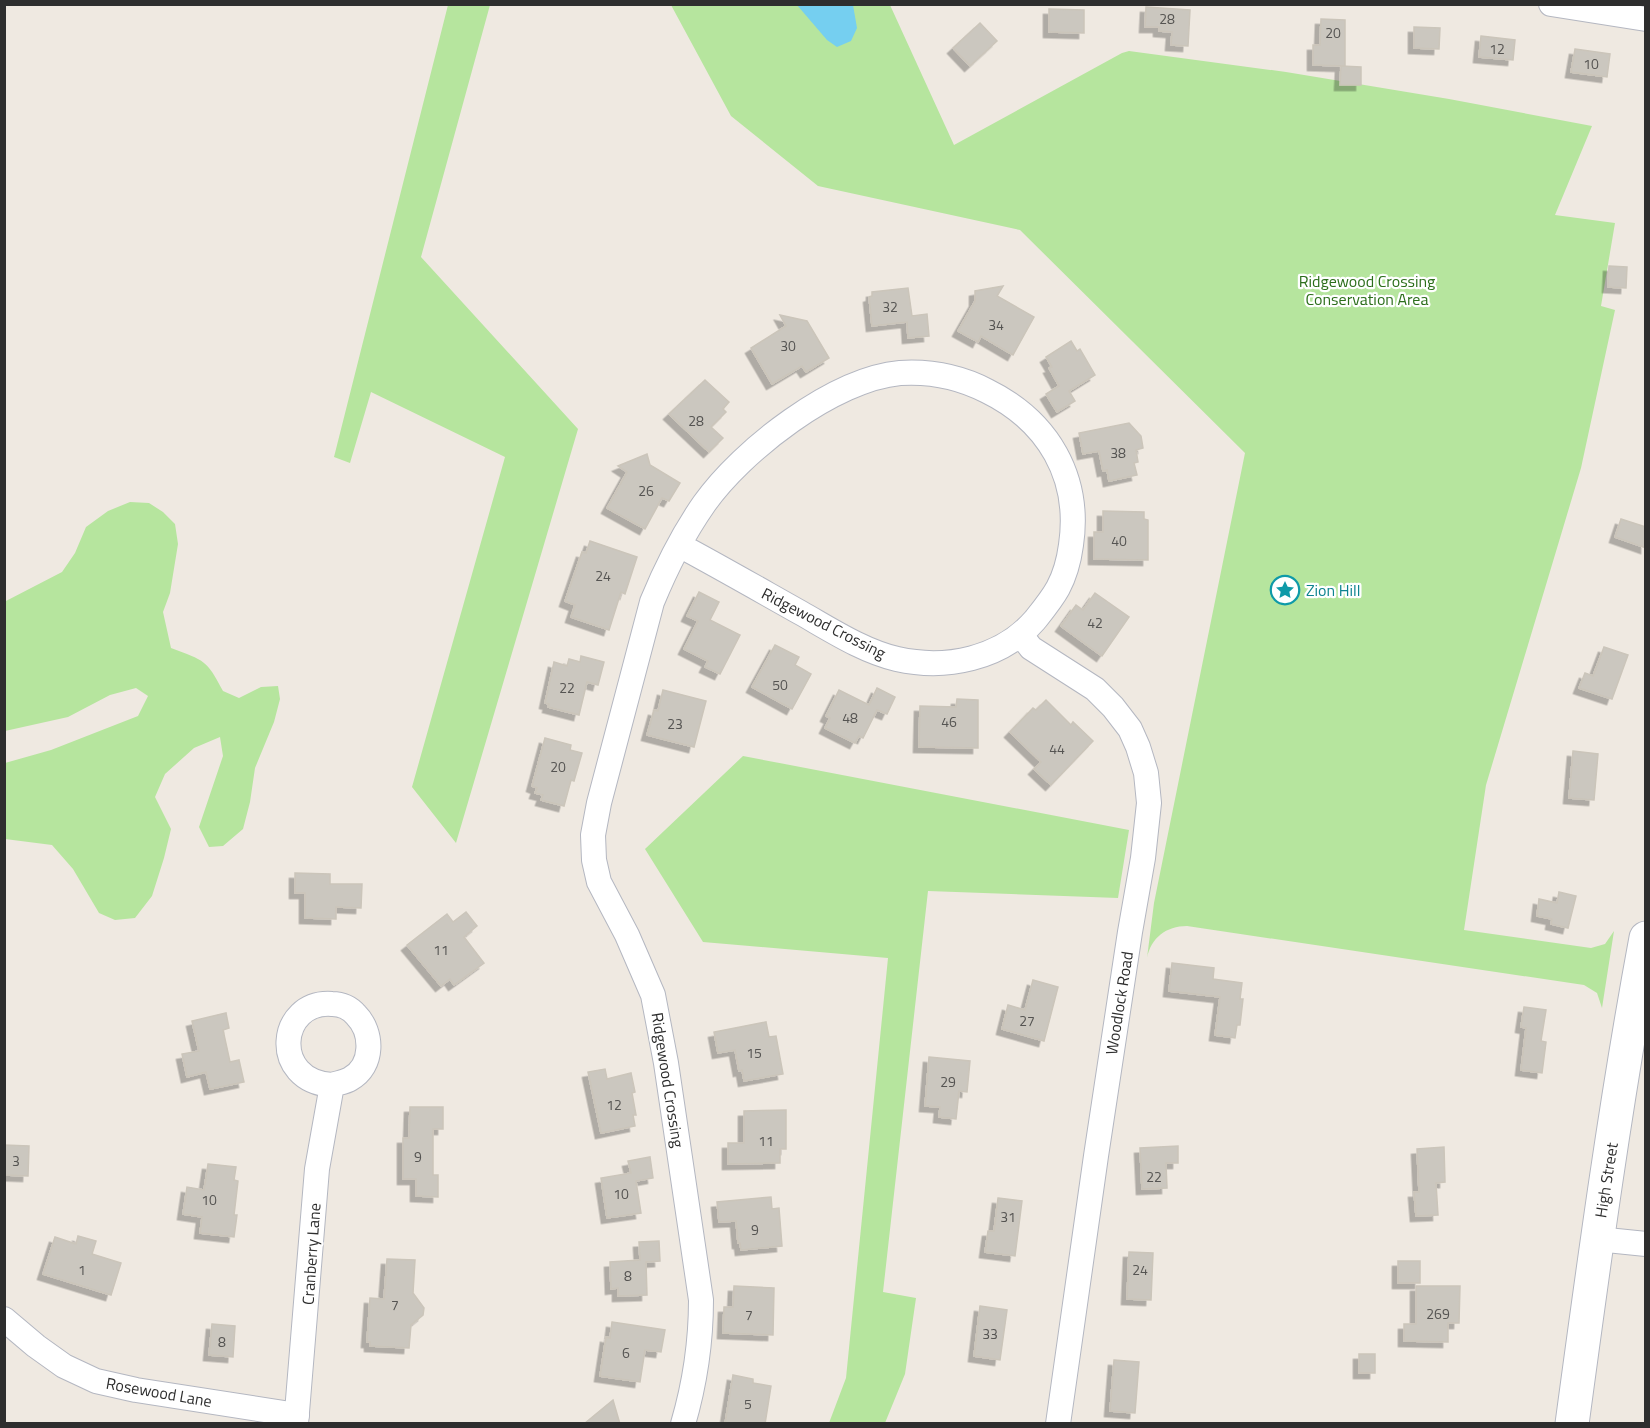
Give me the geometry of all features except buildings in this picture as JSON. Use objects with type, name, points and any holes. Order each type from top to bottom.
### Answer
[{"type":"main road","name":"High Street","points":[[1572,1424],[1597,1239],[1635,992],[1646,938]]},
{"type":"street","points":[[1551,4],[1646,19]]},
{"type":"street","name":"Ridgewood Crossing","points":[[679,545],[860,645],[892,658],[943,663],[966,660],[994,650],[1021,634],[1047,604],[1059,587],[1068,563],[1074,524],[1072,499],[1064,469],[1043,433],[1017,409],[997,396],[946,375],[900,373],[874,378],[852,386],[803,413],[763,442],[724,481],[705,502],[679,545],[652,602],[598,803],[593,852],[599,882],[627,935],[653,995],[666,1063],[700,1300],[697,1362],[683,1424]]},
{"type":"street","name":"Woodlock Road","points":[[1021,634],[1031,648],[1095,689],[1130,729],[1146,773],[1149,803],[1143,858],[1101,1121],[1058,1424]]},
{"type":"street","name":"Cranberry Lane","points":[[296,1419],[307,1313],[317,1169],[332,1085]]},
{"type":"street","points":[[1597,1239],[1646,1244]]},
{"type":"street","name":"Rosewood Lane","points":[[4,1319],[64,1366],[96,1381],[296,1419]]},
{"type":"green space","points":[[448,5],[490,5],[421,257],[578,429],[456,843],[412,787],[505,457],[371,392],[350,463],[334,457]]},
{"type":"green space","name":"Ridgewood Crossing Conservation Area","points":[[671,5],[890,5],[954,145],[1129,51],[1286,72],[1592,126],[1555,215],[1615,223],[1601,306],[1615,310],[1581,468],[1486,785],[1464,930],[1591,948],[1605,944],[1614,931],[1602,1008],[1597,993],[1584,985],[1187,926],[1172,928],[1156,939],[1147,958],[1154,903],[1245,453],[1020,230],[818,186],[731,116]]},
{"type":"green space","points":[[130,502],[149,503],[175,524],[178,544],[170,593],[163,612],[171,648],[203,662],[223,691],[239,698],[261,687],[278,686],[280,699],[274,722],[255,768],[243,829],[223,846],[209,847],[199,827],[223,756],[220,737],[194,748],[165,774],[155,797],[171,829],[152,896],[135,918],[115,920],[99,913],[73,869],[52,845],[5,839],[5,763],[51,750],[138,716],[148,696],[136,688],[110,695],[68,717],[5,731],[4,602],[62,572],[75,553],[86,527],[108,511]]},
{"type":"green space","points":[[743,756],[1129,830],[1118,898],[928,891],[883,1292],[916,1298],[905,1374],[885,1423],[829,1423],[846,1378],[888,958],[703,942],[645,849]]},
{"type":"water","points":[[797,5],[853,5],[857,28],[851,41],[837,47],[827,40]]},
{"type":"place","name":"Zion Hill","points":[[1285,590]]}]
